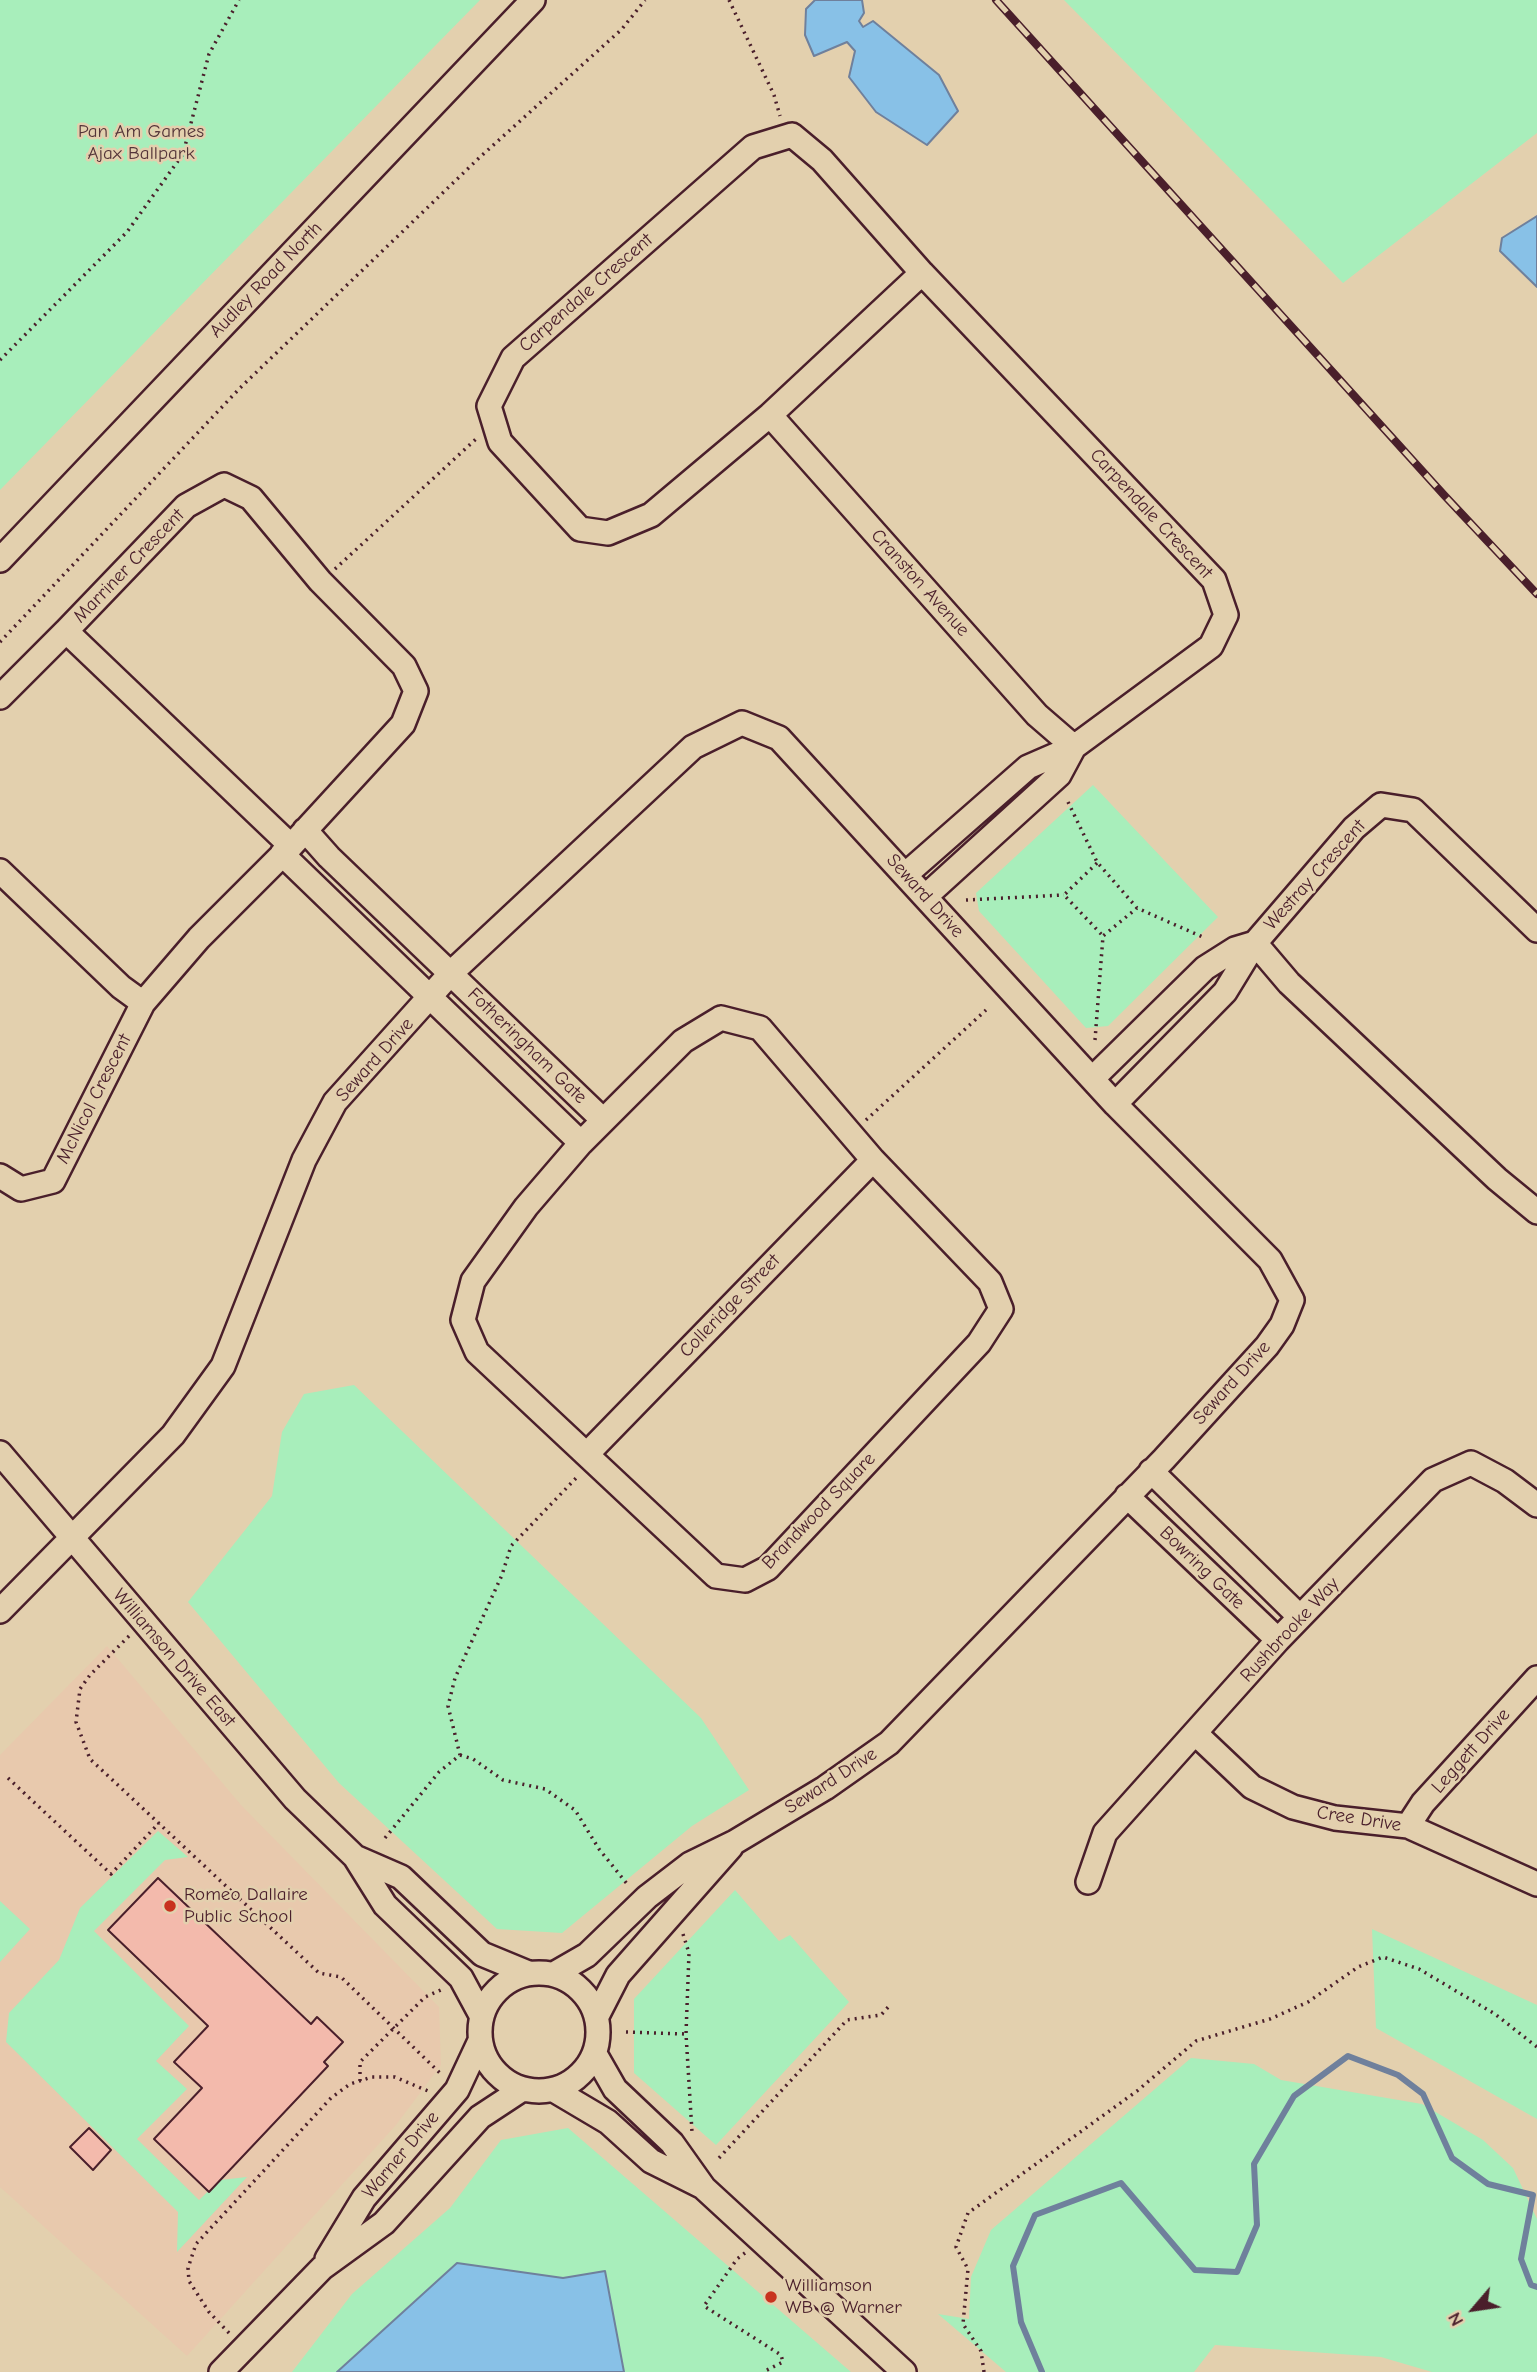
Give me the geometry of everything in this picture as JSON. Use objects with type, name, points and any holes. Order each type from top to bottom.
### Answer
[{"type":"street","name":"Audley Road North","points":[[0,560],[533,0]]},
{"type":"street","name":"Carpendale Crescent","points":[[494,422],[489,406],[513,358],[753,147],[792,135],[822,160],[922,273],[1214,580],[1226,615],[1211,646],[1074,747],[1028,767],[905,875]]},
{"type":"street","points":[[494,422],[500,442],[580,529],[608,533],[650,515],[770,415],[922,273]]},
{"type":"street","name":"Cranston Avenue","points":[[770,415],[1037,715],[1074,747]]},
{"type":"street","name":"Marriner Crescent","points":[[293,843],[403,724],[416,691],[404,666],[320,581],[251,498],[224,485],[186,506],[66,631],[293,843],[451,973]]},
{"type":"street","points":[[0,696],[66,631]]},
{"type":"street","name":"Seward Drive","points":[[0,1611],[173,1435],[223,1366],[304,1160],[335,1102],[451,973],[693,747],[742,723],[779,738],[1115,1104],[1270,1260],[1292,1300],[1282,1325],[1267,1346],[1151,1471],[889,1743],[825,1788],[735,1842],[690,1864],[647,1897],[587,1955],[554,1974]]},
{"type":"street","name":"Carpendale Crescent","points":[[926,896],[1059,775],[1074,747]]},
{"type":"street","name":"Westray Crescent","points":[[1115,1104],[1225,992],[1255,943],[1354,828],[1381,805],[1413,810],[1537,930]]},
{"type":"street","name":"Marriner Crescent","points":[[293,843],[431,997]]},
{"type":"street","name":"McNicol Crescent","points":[[0,1176],[21,1189],[53,1181],[143,1003],[200,938],[293,843]]},
{"type":"street","points":[[0,871],[121,987],[143,1003]]},
{"type":"street","name":"Westray Crescent","points":[[1092,1079],[1205,968],[1235,949],[1255,943]]},
{"type":"street","name":"Westray Crescent","points":[[1255,943],[1299,992],[1537,1212]]},
{"type":"street","name":"Fotheringham Gate","points":[[451,973],[603,1120]]},
{"type":"street","name":"Fotheringham Gate","points":[[431,997],[581,1143]]},
{"type":"street","name":"Brandwood Square","points":[[721,1018],[760,1028],[852,1133],[873,1160],[990,1282],[1001,1309],[970,1353],[768,1568],[745,1580],[716,1576],[477,1352],[463,1320],[473,1281],[526,1207],[581,1143],[683,1041],[721,1018]]},
{"type":"street","name":"Colleridge Street","points":[[591,1456],[873,1160]]},
{"type":"street","name":"Williamson Drive East","points":[[0,1453],[295,1799],[355,1857],[385,1905],[461,1978],[481,2015]]},
{"type":"street","name":"Rushbrooke Way","points":[[1088,1882],[1105,1833],[1278,1640],[1433,1480],[1471,1463],[1504,1481],[1537,1505]]},
{"type":"street","name":"Bowring Gate","points":[[1151,1471],[1300,1617]]},
{"type":"street","name":"Bowring Gate","points":[[1127,1496],[1278,1640]]},
{"type":"street","name":"Leggett Drive","points":[[1408,1826],[1423,1803],[1537,1678]]},
{"type":"street","name":"Cree Drive","points":[[1195,1733],[1252,1787],[1293,1807],[1335,1818],[1408,1826],[1537,1884]]},
{"type":"street","name":"Seward Drive","points":[[597,2016],[618,1975],[735,1842]]},
{"type":"street","name":"Williamson Drive East","points":[[355,1857],[401,1877],[482,1954],[527,1973]]},
{"type":"street","points":[[554,2091],[579,2077],[595,2054],[597,2016],[581,1989],[554,1974],[527,1973],[499,1987],[481,2015],[480,2043],[494,2072],[522,2090],[554,2091],[608,2122],[651,2161],[704,2188]]},
{"type":"street","name":"Warner Drive","points":[[321,2268],[364,2198],[433,2120],[451,2095],[480,2043]]},
{"type":"street","points":[[595,2054],[615,2090],[672,2143],[704,2188],[904,2372]]},
{"type":"street","name":"Warner Drive","points":[[221,2372],[321,2268],[384,2223],[480,2117],[522,2090]]},
{"type":"path","points":[[0,359],[127,232],[183,154],[209,54],[239,0]]},
{"type":"path","points":[[0,642],[240,388],[480,158],[622,29],[645,0]]},
{"type":"path","points":[[729,0],[774,94],[787,136]]},
{"type":"path","points":[[320,581],[494,422]]},
{"type":"path","points":[[1068,802],[1097,862],[1137,908],[1205,938]]},
{"type":"path","points":[[966,900],[1064,895],[1097,862]]},
{"type":"path","points":[[1064,895],[1103,936]]},
{"type":"path","points":[[1094,1040],[1103,936],[1137,908]]},
{"type":"path","points":[[852,1133],[986,1010]]},
{"type":"path","points":[[460,1755],[448,1706],[455,1678],[502,1575],[511,1546],[591,1456]]},
{"type":"path","points":[[144,1623],[90,1675],[80,1689],[76,1722],[90,1759],[319,1973],[341,1977],[394,2028],[451,2095]]},
{"type":"path","points":[[385,1838],[439,1772],[460,1755]]},
{"type":"path","points":[[460,1755],[473,1759],[503,1780],[545,1789],[575,1810],[599,1849],[629,1886]]},
{"type":"path","points":[[8,1778],[111,1874],[159,1823]]},
{"type":"path","points":[[683,1934],[689,1953],[686,2034],[692,2134]]},
{"type":"path","points":[[984,2372],[981,2351],[963,2324],[968,2269],[956,2247],[968,2213],[1137,2091],[1196,2041],[1283,2014],[1308,2002],[1358,1967],[1383,1957],[1419,1969],[1495,2014],[1537,2047]]},
{"type":"path","points":[[360,2081],[360,2063],[394,2028],[425,1997],[461,1978]]},
{"type":"path","points":[[719,2158],[847,2020],[881,2015],[891,2004]]},
{"type":"path","points":[[626,2032],[686,2034]]},
{"type":"path","points":[[243,2350],[195,2293],[189,2281],[190,2255],[196,2244],[331,2098],[360,2081],[372,2077],[395,2077],[451,2095]]},
{"type":"path","points":[[761,2241],[737,2259],[704,2306],[781,2355],[783,2362],[763,2372]]},
{"type":"shaded area","name":"Romeo Dallaire Public School","points":[[107,1646],[241,1805],[439,2007],[441,2065],[396,2125],[187,2356],[0,2187],[0,1755]]},
{"type":"green space","name":"Pan Am Games Ajax Ballpark","points":[[0,0],[480,0],[0,490]]},
{"type":"green space","points":[[1064,0],[1537,0],[1537,133],[1343,283]]},
{"type":"green space","points":[[1093,785],[1218,917],[1108,1026],[1086,1028],[979,911],[976,893]]},
{"type":"green space","points":[[354,1385],[701,1718],[749,1790],[692,1826],[562,1933],[497,1929],[339,1783],[188,1602],[272,1496],[282,1432],[304,1394]]},
{"type":"green space","points":[[158,1831],[188,1857],[165,1860],[94,1931],[189,2026],[156,2061],[187,2089],[137,2139],[199,2200],[220,2180],[247,2177],[177,2252],[178,2212],[6,2042],[9,2013],[59,1960],[80,1908]]},
{"type":"green space","points":[[735,1890],[779,1941],[790,1935],[849,2002],[716,2145],[634,2073],[634,1999]]},
{"type":"green space","points":[[0,1901],[30,1929],[0,1962]]},
{"type":"green space","points":[[1372,1929],[1537,2005],[1537,2119],[1376,2028]]},
{"type":"green space","points":[[1191,2058],[1254,2064],[1281,2080],[1422,2104],[1483,2140],[1513,2168],[1537,2219],[1537,2372],[1432,2372],[1381,2357],[1215,2345],[1194,2372],[1006,2372],[938,2314],[969,2319],[971,2277],[991,2230]]},
{"type":"green space","points":[[568,2128],[851,2372],[292,2372],[352,2294],[450,2208],[501,2140]]},
{"type":"water","points":[[815,0],[862,0],[864,13],[859,21],[863,27],[873,21],[939,75],[958,111],[927,145],[876,112],[849,77],[855,51],[847,42],[814,56],[805,35],[806,9]]},
{"type":"water","points":[[1537,216],[1537,287],[1500,251],[1502,238]]},
{"type":"water","points":[[457,2263],[563,2278],[605,2271],[624,2372],[337,2372]]},
{"type":"building","points":[[158,1878],[311,2024],[317,2017],[343,2042],[324,2062],[328,2066],[209,2192],[154,2139],[202,2088],[174,2062],[208,2026],[108,1930]]},
{"type":"building","points":[[89,2128],[111,2150],[93,2170],[70,2147]]},
{"type":"waterway","points":[[1042,2372],[1021,2322],[1013,2266],[1035,2215],[1121,2183],[1195,2270],[1237,2272],[1257,2225],[1254,2164],[1294,2096],[1348,2056],[1398,2075],[1423,2094],[1452,2158],[1488,2184],[1533,2195],[1521,2259],[1531,2285],[1537,2287]]},
{"type":"railway","points":[[996,0],[1537,594]]},
{"type":"place","name":"Romeo Dallaire Public School","points":[[170,1906]]},
{"type":"place","name":"Williamson WB @ Warner","points":[[771,2297]]}]
